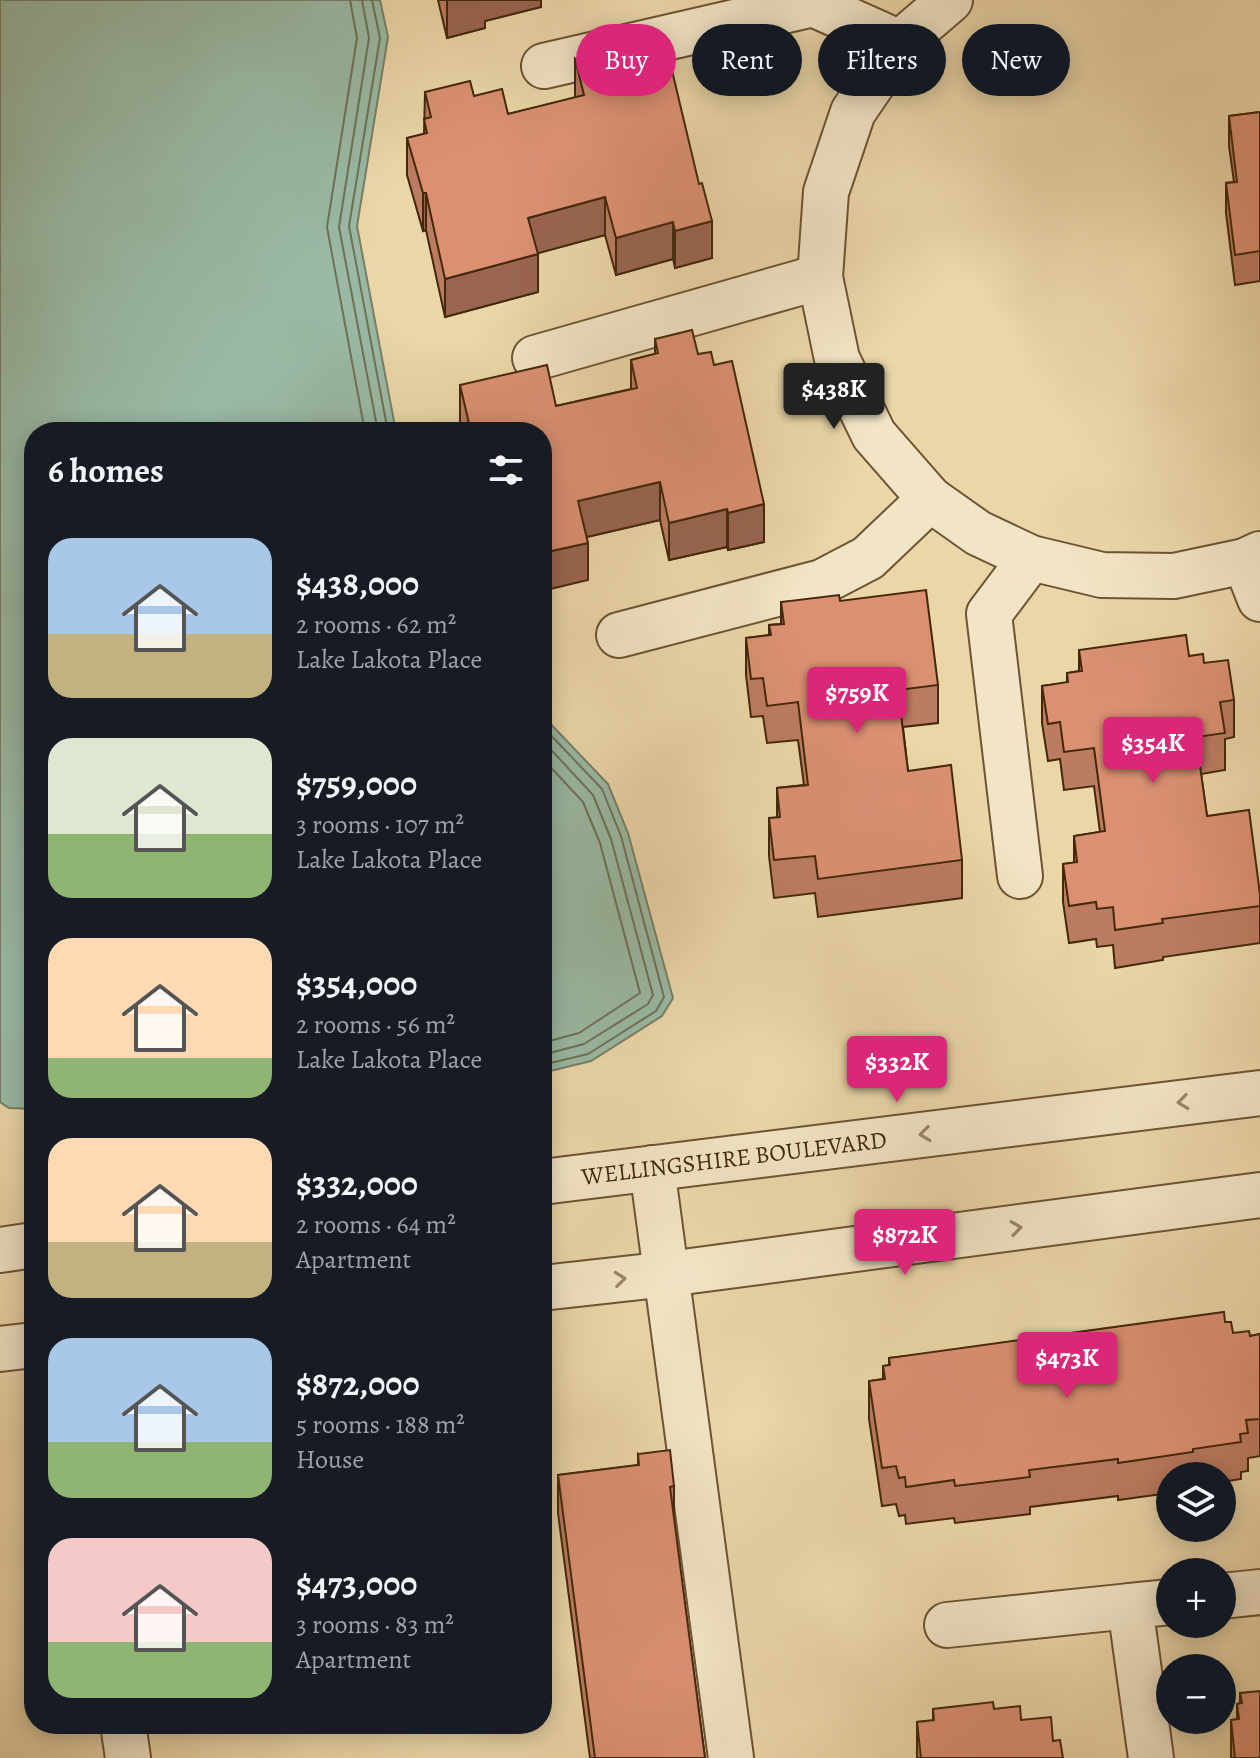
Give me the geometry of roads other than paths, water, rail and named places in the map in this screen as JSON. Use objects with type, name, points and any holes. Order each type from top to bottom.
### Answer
[{"type":"street","points":[[870,0],[887,24]]},
{"type":"street","points":[[922,24],[950,0]]},
{"type":"street","points":[[544,66],[813,4],[858,24]]},
{"type":"street","points":[[864,96],[853,112],[826,192],[820,277],[837,359],[874,435],[930,499],[978,533],[1031,558],[1102,575],[1174,576],[1255,571]]},
{"type":"street","points":[[535,358],[820,277]]},
{"type":"street","points":[[619,635],[822,582],[868,558],[930,499]]},
{"type":"street","points":[[1020,876],[989,614],[1031,558]]},
{"type":"street","name":"WELLINGSHIRE BOULEVARD","points":[[552,1181],[1260,1093]]},
{"type":"street","points":[[652,1168],[731,1758]]},
{"type":"street","points":[[552,1287],[1260,1195]]},
{"type":"street","points":[[0,1250],[24,1246]]},
{"type":"street","points":[[0,1349],[24,1346]]},
{"type":"street","points":[[1236,1595],[1260,1592]]},
{"type":"street","points":[[947,1625],[1150,1604],[1151,1758]]},
{"type":"street","points":[[124,1734],[128,1758]]},
{"type":"water","points":[[0,0],[380,0],[388,37],[357,226],[394,422],[24,422],[24,1109],[9,1108],[0,1102]]},
{"type":"water","points":[[552,725],[608,784],[628,833],[673,998],[662,1016],[591,1061],[552,1071]]}]
